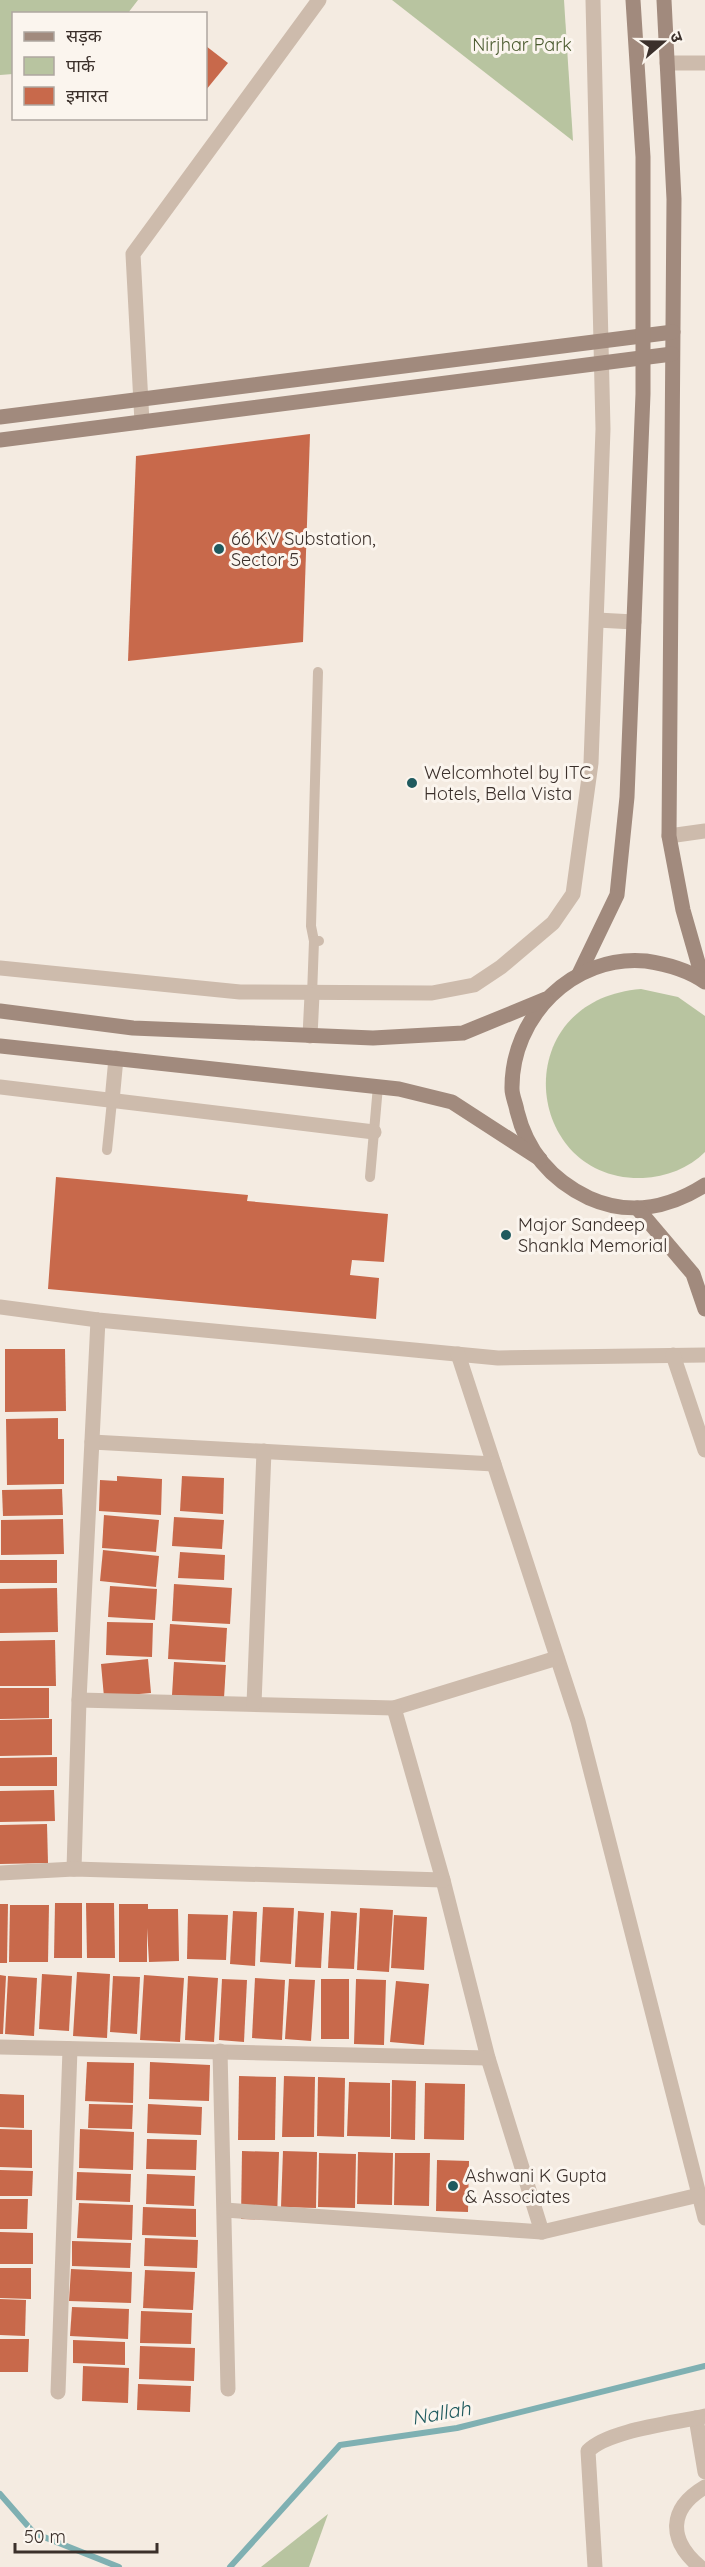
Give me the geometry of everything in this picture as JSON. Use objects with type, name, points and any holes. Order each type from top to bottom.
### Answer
[{"type":"street","points":[[142,422],[133,254],[319,0]]},
{"type":"street","points":[[0,968],[240,992],[312,995],[432,993],[474,985],[501,967],[553,923],[573,894],[584,830],[591,763],[603,363],[593,0]]},
{"type":"street","points":[[579,974],[617,895],[627,797],[643,358],[643,157],[633,0]]},
{"type":"street","points":[[664,0],[674,199],[669,836],[683,910],[704,981]]},
{"type":"street","points":[[667,63],[705,63]]},
{"type":"street","points":[[0,417],[673,332]]},
{"type":"street","points":[[0,440],[672,354]]},
{"type":"street","points":[[597,620],[634,622]]},
{"type":"street","points":[[669,836],[705,831]]},
{"type":"street","points":[[0,1011],[133,1028],[373,1038],[463,1033],[546,999],[579,974],[603,964],[633,960],[664,963],[704,981]]},
{"type":"street","points":[[310,1036],[312,995]]},
{"type":"street","points":[[546,999],[519,1043],[512,1090],[522,1134],[546,1169],[568,1188],[604,1204],[637,1208],[662,1206],[683,1199],[705,1185]]},
{"type":"street","points":[[0,1046],[378,1086],[453,1102],[540,1160]]},
{"type":"street","points":[[112,1101],[116,1058]]},
{"type":"street","points":[[0,1087],[374,1132]]},
{"type":"street","points":[[637,1208],[693,1274],[705,1309]]},
{"type":"street","points":[[0,1307],[98,1320],[498,1358],[705,1354]]},
{"type":"street","points":[[74,1869],[79,1700],[98,1320]]},
{"type":"street","points":[[459,1354],[578,1721],[705,2218]]},
{"type":"street","points":[[673,1355],[705,1450]]},
{"type":"street","points":[[92,1442],[494,1464]]},
{"type":"street","points":[[254,1704],[264,1451]]},
{"type":"street","points":[[79,1700],[394,1708],[557,1658]]},
{"type":"street","points":[[394,1708],[443,1880],[488,2058],[542,2232]]},
{"type":"street","points":[[0,1873],[74,1869],[443,1880]]},
{"type":"street","points":[[0,2047],[488,2058]]},
{"type":"street","points":[[58,2392],[70,2049]]},
{"type":"street","points":[[220,2051],[228,2389]]},
{"type":"street","points":[[225,2211],[542,2232],[699,2195]]},
{"type":"street","points":[[595,2567],[588,2451],[596,2443],[701,2417],[705,2472]]},
{"type":"street","points":[[699,2567],[682,2550],[676,2527],[679,2512],[686,2502],[705,2487]]},
{"type":"lane","points":[[312,995],[317,941],[311,926],[318,672]]},
{"type":"lane","points":[[370,1177],[378,1086]]},
{"type":"lane","points":[[107,1150],[112,1101]]},
{"type":"green space","points":[[0,0],[138,0],[129,12],[12,12],[12,74],[0,75]]},
{"type":"green space","name":"Nirjhar Park","points":[[392,0],[564,0],[573,141]]},
{"type":"green space","points":[[641,989],[678,997],[705,1016],[705,1152],[692,1163],[677,1171],[643,1178],[603,1171],[573,1152],[554,1123],[546,1089],[550,1055],[567,1024],[597,1000]]},
{"type":"green space","points":[[328,2514],[309,2567],[261,2567]]},
{"type":"building","points":[[207,47],[228,63],[207,89]]},
{"type":"building","name":"66 KV Substation, Sector 5","points":[[310,434],[303,642],[128,661],[136,456]]},
{"type":"building","points":[[56,1177],[248,1195],[247,1201],[388,1214],[384,1262],[352,1260],[350,1275],[379,1278],[376,1319],[48,1289]]},
{"type":"building","points":[[5,1349],[65,1349],[66,1411],[5,1412]]},
{"type":"building","points":[[58,1418],[58,1439],[64,1439],[64,1484],[7,1485],[6,1419]]},
{"type":"building","points":[[117,1476],[162,1479],[161,1515],[99,1511],[100,1480],[117,1481]]},
{"type":"building","points":[[182,1476],[224,1478],[223,1514],[180,1511]]},
{"type":"building","points":[[62,1489],[63,1515],[3,1516],[2,1490]]},
{"type":"building","points":[[104,1515],[159,1520],[156,1552],[102,1548]]},
{"type":"building","points":[[174,1517],[224,1520],[222,1549],[172,1546]]},
{"type":"building","points":[[63,1519],[64,1554],[1,1555],[1,1520]]},
{"type":"building","points":[[103,1550],[159,1556],[156,1587],[100,1581]]},
{"type":"building","points":[[180,1552],[225,1555],[224,1580],[178,1578]]},
{"type":"building","points":[[0,1560],[57,1560],[57,1583],[0,1583]]},
{"type":"building","points":[[174,1584],[232,1588],[230,1624],[172,1621]]},
{"type":"building","points":[[110,1586],[157,1589],[155,1620],[108,1617]]},
{"type":"building","points":[[57,1588],[58,1632],[0,1633],[0,1589]]},
{"type":"building","points":[[107,1622],[153,1623],[152,1657],[106,1655]]},
{"type":"building","points":[[170,1624],[227,1628],[225,1662],[168,1659]]},
{"type":"building","points":[[55,1640],[56,1686],[0,1686],[0,1641]]},
{"type":"building","points":[[148,1659],[151,1693],[104,1697],[101,1664]]},
{"type":"building","points":[[174,1662],[226,1665],[224,1698],[172,1695]]},
{"type":"building","points":[[0,1688],[49,1688],[49,1718],[0,1719]]},
{"type":"building","points":[[52,1719],[52,1755],[0,1756],[0,1720]]},
{"type":"building","points":[[57,1757],[57,1786],[0,1786],[0,1758]]},
{"type":"building","points":[[54,1790],[55,1821],[0,1822],[0,1791]]},
{"type":"building","points":[[47,1824],[48,1863],[0,1864],[0,1825]]},
{"type":"building","points":[[55,1903],[82,1903],[82,1958],[54,1958]]},
{"type":"building","points":[[86,1903],[114,1903],[115,1958],[87,1958]]},
{"type":"building","points":[[0,1904],[8,1904],[7,1963],[0,1963]]},
{"type":"building","points":[[119,1904],[148,1904],[148,1909],[178,1909],[179,1961],[149,1962],[147,1928],[147,1962],[119,1962]]},
{"type":"building","points":[[10,1905],[49,1905],[48,1962],[9,1962]]},
{"type":"building","points":[[263,1907],[294,1908],[291,1964],[260,1962]]},
{"type":"building","points":[[360,1908],[393,1910],[389,1972],[357,1970]]},
{"type":"building","points":[[233,1911],[257,1912],[255,1966],[230,1964]]},
{"type":"building","points":[[298,1911],[324,1913],[321,1968],[295,1967]]},
{"type":"building","points":[[331,1911],[357,1913],[354,1969],[328,1968]]},
{"type":"building","points":[[188,1914],[228,1915],[226,1960],[187,1959]]},
{"type":"building","points":[[394,1915],[427,1917],[424,1970],[391,1968]]},
{"type":"building","points":[[77,1972],[110,1974],[107,2038],[73,2036]]},
{"type":"building","points":[[42,1974],[72,1976],[69,2031],[39,2029]]},
{"type":"building","points":[[0,1975],[6,1976],[3,2034],[0,2034]]},
{"type":"building","points":[[144,1975],[184,1978],[180,2042],[140,2040]]},
{"type":"building","points":[[8,1976],[37,1978],[34,2036],[5,2034]]},
{"type":"building","points":[[113,1976],[140,1977],[137,2034],[110,2032]]},
{"type":"building","points":[[188,1976],[218,1978],[214,2042],[185,2040]]},
{"type":"building","points":[[255,1978],[285,1980],[282,2040],[252,2038]]},
{"type":"building","points":[[222,1979],[247,1980],[244,2042],[219,2040]]},
{"type":"building","points":[[289,1979],[315,1980],[311,2041],[285,2039]]},
{"type":"building","points":[[321,1979],[349,1979],[349,2039],[321,2039]]},
{"type":"building","points":[[356,1979],[386,1980],[384,2045],[354,2044]]},
{"type":"building","points":[[396,1981],[429,1984],[424,2045],[390,2042]]},
{"type":"building","points":[[87,2062],[134,2063],[133,2103],[85,2101]]},
{"type":"building","points":[[150,2062],[210,2065],[209,2101],[149,2099]]},
{"type":"building","points":[[239,2076],[276,2077],[275,2140],[238,2140]]},
{"type":"building","points":[[284,2076],[315,2077],[314,2137],[282,2137]]},
{"type":"building","points":[[318,2077],[345,2078],[344,2137],[317,2136]]},
{"type":"building","points":[[392,2080],[416,2081],[415,2140],[391,2139]]},
{"type":"building","points":[[349,2082],[390,2083],[390,2137],[347,2136]]},
{"type":"building","points":[[425,2083],[465,2084],[464,2140],[424,2139]]},
{"type":"building","points":[[0,2094],[24,2095],[24,2128],[0,2127]]},
{"type":"building","points":[[89,2104],[133,2105],[132,2129],[88,2128]]},
{"type":"building","points":[[148,2104],[202,2107],[201,2135],[147,2133]]},
{"type":"building","points":[[0,2129],[32,2130],[32,2168],[0,2167]]},
{"type":"building","points":[[80,2129],[134,2132],[133,2170],[79,2168]]},
{"type":"building","points":[[147,2139],[197,2140],[196,2170],[146,2169]]},
{"type":"building","points":[[242,2151],[279,2152],[277,2220],[241,2219]]},
{"type":"building","points":[[283,2151],[317,2152],[316,2208],[281,2207]]},
{"type":"building","points":[[358,2152],[393,2153],[392,2205],[357,2204]]},
{"type":"building","points":[[319,2153],[356,2154],[355,2208],[318,2207]]},
{"type":"building","points":[[395,2153],[430,2153],[429,2206],[394,2205]]},
{"type":"building","name":"Ashwani K Gupta & Associates","points":[[437,2160],[469,2161],[468,2212],[436,2211]]},
{"type":"building","points":[[0,2170],[33,2171],[32,2196],[0,2196]]},
{"type":"building","points":[[77,2172],[131,2174],[130,2202],[76,2200]]},
{"type":"building","points":[[147,2174],[195,2176],[194,2206],[146,2204]]},
{"type":"building","points":[[0,2199],[28,2199],[27,2229],[0,2229]]},
{"type":"building","points":[[79,2203],[133,2205],[132,2240],[77,2238]]},
{"type":"building","points":[[143,2207],[196,2209],[196,2237],[142,2235]]},
{"type":"building","points":[[0,2232],[33,2233],[33,2264],[0,2264]]},
{"type":"building","points":[[145,2238],[198,2240],[197,2268],[144,2266]]},
{"type":"building","points":[[72,2241],[131,2243],[130,2268],[72,2266]]},
{"type":"building","points":[[0,2268],[31,2268],[31,2299],[0,2298]]},
{"type":"building","points":[[71,2269],[132,2272],[131,2303],[69,2301]]},
{"type":"building","points":[[145,2270],[195,2272],[193,2310],[143,2308]]},
{"type":"building","points":[[0,2299],[26,2300],[25,2336],[0,2335]]},
{"type":"building","points":[[72,2307],[129,2309],[128,2339],[70,2336]]},
{"type":"building","points":[[141,2311],[192,2313],[191,2344],[140,2343]]},
{"type":"building","points":[[0,2339],[29,2339],[28,2372],[0,2372]]},
{"type":"building","points":[[73,2340],[125,2342],[125,2365],[73,2363]]},
{"type":"building","points":[[140,2346],[195,2348],[194,2381],[139,2379]]},
{"type":"building","points":[[83,2366],[129,2368],[128,2403],[82,2401]]},
{"type":"building","points":[[138,2384],[191,2386],[190,2412],[137,2410]]},
{"type":"waterway","name":"Nallah","points":[[230,2567],[340,2445],[457,2428],[705,2366]]},
{"type":"waterway","name":"Nallah","points":[[0,2494],[34,2533],[119,2567]]},
{"type":"place","name":"66 KV Substation, Sector 5","points":[[219,549]]},
{"type":"place","name":"Welcomhotel by ITC Hotels, Bella Vista","points":[[412,783]]},
{"type":"place","name":"Major Sandeep Shankla Memorial","points":[[506,1235]]},
{"type":"place","name":"Ashwani K Gupta & Associates","points":[[453,2186]]}]
